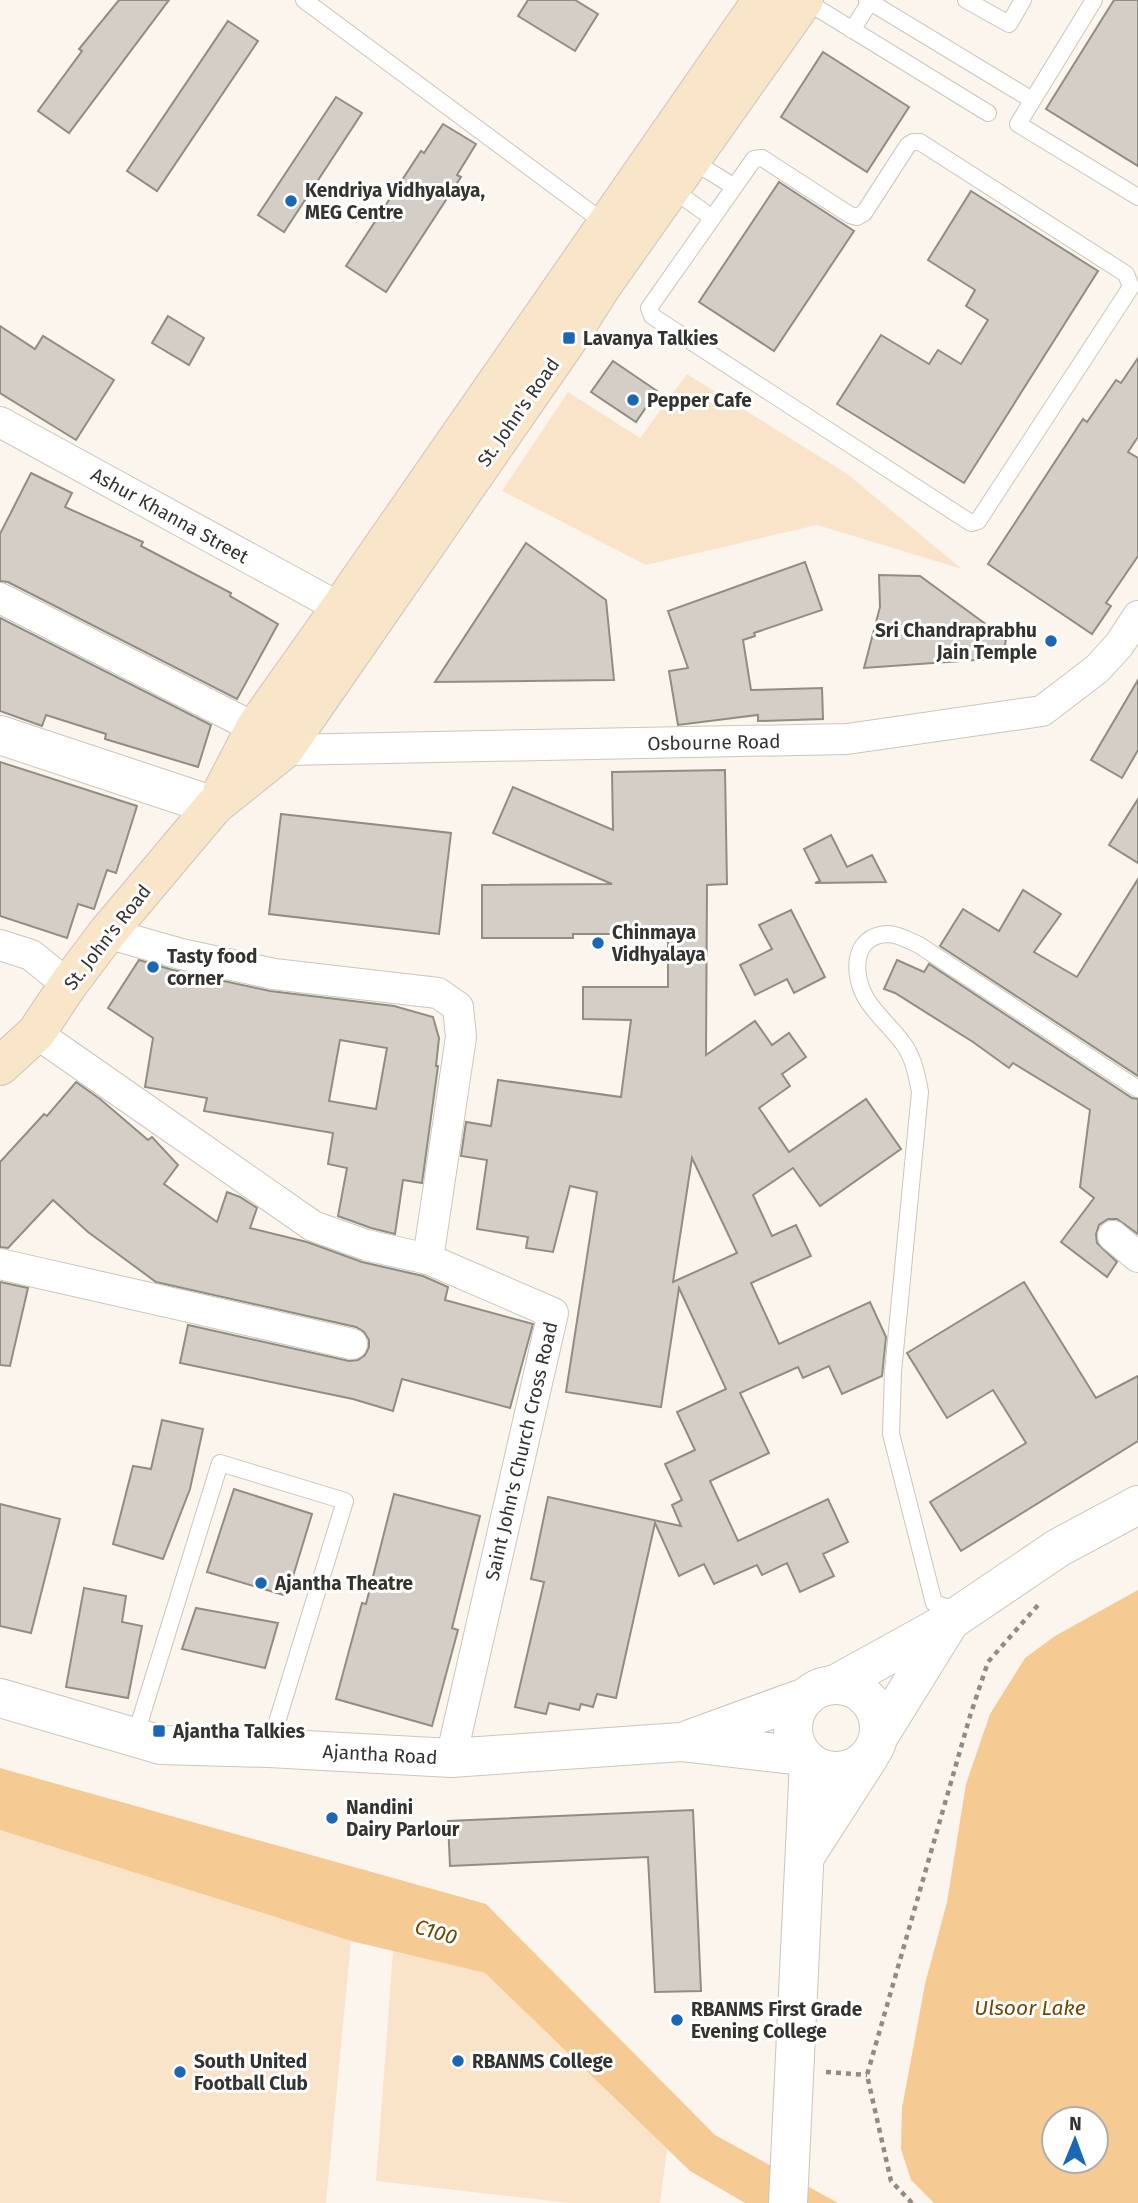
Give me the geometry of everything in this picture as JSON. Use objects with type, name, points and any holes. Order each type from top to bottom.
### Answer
[{"type":"main road","name":"St. John's Road","points":[[263,738],[340,608],[762,0]]},
{"type":"main road","name":"St. John's Road","points":[[1,1065],[36,1033],[107,933],[214,806],[569,338],[602,286],[804,0]]},
{"type":"street","name":"Ashur Khanna Street","points":[[0,422],[340,608]]},
{"type":"street","points":[[0,598],[263,738]]},
{"type":"street","name":"Osbourne Road","points":[[263,738],[847,739],[1042,711],[1097,669],[1128,651],[1138,616]]},
{"type":"street","points":[[0,735],[214,806]]},
{"type":"street","points":[[107,933],[181,954],[274,974],[438,993],[458,1007],[461,1037],[428,1259]]},
{"type":"street","points":[[0,945],[31,955],[68,985]]},
{"type":"street","name":"Saint John's Church Cross Road","points":[[36,1033],[313,1226],[366,1245],[428,1259],[553,1313],[451,1758]]},
{"type":"street","points":[[1113,1236],[1138,1257]]},
{"type":"street","points":[[0,1264],[352,1344]]},
{"type":"street","points":[[681,1742],[820,1691],[956,1617],[1058,1548],[1138,1505]]},
{"type":"street","points":[[806,1856],[956,1617]]},
{"type":"street","points":[[681,1742],[805,1759],[820,1769],[833,1772],[847,1770],[859,1765],[874,1746],[876,1710],[860,1691],[848,1686],[820,1691],[792,1721],[792,1734],[805,1759],[806,1856],[788,2154],[788,2203]]},
{"type":"street","name":"Ajantha Road","points":[[0,1698],[161,1745],[451,1758],[681,1742]]},
{"type":"lane","points":[[304,0],[606,224]]},
{"type":"lane","points":[[804,0],[988,113]]},
{"type":"lane","points":[[966,0],[1009,24],[1023,0]]},
{"type":"lane","points":[[1094,0],[1018,124],[1138,197]]},
{"type":"lane","points":[[852,30],[868,1],[1032,100]]},
{"type":"lane","points":[[920,142],[1126,274],[1131,287],[978,521],[971,523],[652,316],[649,308],[651,303],[733,186],[754,159],[762,158],[857,217],[864,213],[908,145],[920,142]]},
{"type":"lane","points":[[682,175],[733,186]]},
{"type":"lane","points":[[682,175],[711,218]]},
{"type":"lane","points":[[956,1617],[934,1603],[891,1434],[893,1372],[920,1092],[915,1065],[905,1046],[867,1000],[857,977],[857,958],[864,943],[876,936],[891,934],[919,945],[1138,1089]]},
{"type":"lane","points":[[135,1737],[220,1463],[345,1501],[269,1748]]},
{"type":"path","points":[[912,2203],[891,2181],[867,2075],[988,1662],[1040,1603]]},
{"type":"shaded area","points":[[687,374],[846,473],[962,569],[817,525],[646,565],[502,491],[568,392],[640,438]]},
{"type":"shaded area","name":"South United Football Club","points":[[0,1830],[351,1941],[326,2203],[0,2203]]},
{"type":"shaded area","name":"RBANMS College","points":[[393,1951],[485,1973],[667,2149],[660,2203],[569,2203],[376,2181]]},
{"type":"water","name":"Ulsoor Lake","points":[[1138,1590],[1138,2203],[934,2203],[911,2180],[901,2149],[902,2108],[925,1984],[947,1902],[966,1784],[990,1714],[1025,1658],[1055,1636]]},
{"type":"water","name":"C100","points":[[0,1768],[486,1904],[715,2135],[838,2203],[745,2203],[690,2171],[485,1973],[351,1941],[0,1830]]},
{"type":"building","points":[[119,0],[169,0],[69,133],[38,111],[82,51],[79,49]]},
{"type":"building","points":[[528,0],[575,0],[598,14],[575,51],[518,16]]},
{"type":"building","points":[[1114,0],[1138,0],[1138,166],[1046,109]]},
{"type":"building","points":[[228,21],[258,41],[157,191],[127,171]]},
{"type":"building","points":[[823,52],[909,107],[867,172],[781,117]]},
{"type":"building","points":[[336,97],[362,113],[284,232],[258,215]]},
{"type":"building","points":[[443,124],[476,144],[457,175],[461,177],[386,292],[346,266],[421,151],[424,153]]},
{"type":"building","points":[[779,182],[854,231],[774,351],[699,302]]},
{"type":"building","points":[[971,191],[1098,271],[964,483],[837,404],[881,335],[929,364],[938,350],[961,364],[988,320],[966,306],[975,290],[928,260]]},
{"type":"building","points":[[168,316],[204,338],[189,365],[152,343]]},
{"type":"building","points":[[0,326],[35,349],[43,336],[114,380],[76,440],[0,393]]},
{"type":"building","points":[[1138,358],[1138,437],[1128,452],[1138,458],[1138,556],[1106,603],[1111,606],[1092,634],[988,564],[1083,419],[1087,422],[1116,380],[1121,383]]},
{"type":"building","points":[[613,361],[657,391],[636,422],[591,392]]},
{"type":"building","points":[[31,473],[72,493],[65,507],[143,542],[141,546],[231,593],[230,596],[278,624],[237,699],[8,582],[0,581],[0,534]]},
{"type":"building","points":[[526,543],[606,600],[614,680],[435,682]]},
{"type":"building","points":[[805,562],[822,610],[754,633],[755,636],[743,640],[751,690],[822,688],[823,719],[758,721],[758,715],[678,725],[669,671],[688,668],[668,611]]},
{"type":"building","points":[[879,575],[920,576],[1006,639],[1003,658],[864,668],[880,607]]},
{"type":"building","points":[[0,618],[211,725],[198,767],[105,739],[106,734],[46,715],[42,726],[0,711]]},
{"type":"building","points":[[1138,680],[1138,750],[1122,778],[1091,760]]},
{"type":"building","points":[[0,762],[137,806],[116,873],[107,870],[94,909],[78,904],[67,938],[0,916]]},
{"type":"building","points":[[725,770],[727,884],[707,885],[706,1055],[755,1021],[772,1045],[789,1033],[806,1057],[782,1074],[790,1086],[759,1108],[789,1152],[866,1099],[901,1149],[820,1206],[793,1168],[753,1195],[772,1236],[796,1225],[811,1256],[751,1283],[779,1344],[870,1302],[886,1337],[882,1376],[842,1394],[829,1366],[803,1378],[798,1367],[740,1393],[769,1453],[710,1481],[738,1541],[828,1499],[848,1542],[823,1554],[834,1576],[800,1592],[787,1563],[762,1575],[757,1565],[714,1584],[704,1564],[679,1576],[655,1523],[616,1698],[597,1694],[593,1707],[581,1704],[579,1710],[549,1703],[546,1714],[515,1707],[544,1582],[531,1579],[548,1497],[681,1526],[672,1505],[682,1500],[665,1464],[695,1450],[677,1412],[726,1389],[679,1288],[661,1407],[566,1392],[597,1192],[570,1186],[553,1252],[526,1248],[528,1237],[477,1229],[487,1160],[461,1156],[466,1122],[491,1126],[498,1080],[621,1097],[631,1020],[583,1019],[583,987],[668,987],[668,934],[482,938],[482,885],[612,884],[493,833],[513,787],[613,830],[612,772]],"holes":[[[692,1158],[737,1253],[673,1282]]]},
{"type":"building","points":[[1138,799],[1138,863],[1109,845]]},
{"type":"building","points":[[281,814],[451,833],[439,934],[269,914]]},
{"type":"building","points":[[831,835],[847,867],[872,855],[886,882],[815,883],[820,881],[804,849]]},
{"type":"building","points":[[1138,879],[1138,1076],[940,946],[963,909],[999,931],[1023,890],[1061,914],[1034,952],[1077,977]]},
{"type":"building","points":[[791,910],[825,977],[794,993],[787,979],[755,995],[740,965],[772,949],[759,925]]},
{"type":"building","points":[[139,960],[270,991],[394,1006],[433,1017],[439,1038],[438,1066],[422,1183],[403,1180],[395,1234],[338,1216],[347,1168],[328,1164],[333,1133],[204,1111],[207,1098],[145,1087],[153,1038],[108,1008]],"holes":[[[340,1040],[387,1048],[376,1109],[329,1101]]]},
{"type":"building","points":[[897,960],[924,972],[929,964],[1132,1098],[1138,1099],[1138,1234],[1117,1219],[1108,1219],[1099,1225],[1097,1243],[1117,1262],[1107,1277],[1061,1242],[1094,1198],[1080,1187],[1090,1110],[1013,1063],[1009,1068],[973,1042],[895,993],[884,989]]},
{"type":"building","points":[[76,1082],[148,1140],[152,1137],[178,1165],[164,1184],[217,1222],[227,1192],[257,1208],[250,1228],[307,1242],[362,1262],[423,1276],[448,1287],[445,1300],[533,1324],[510,1408],[402,1379],[393,1411],[353,1399],[180,1363],[188,1325],[349,1361],[358,1360],[365,1355],[369,1340],[364,1332],[356,1327],[156,1282],[88,1232],[53,1200],[8,1248],[0,1247],[0,1162],[44,1114],[47,1116]]},
{"type":"building","points":[[0,1282],[28,1288],[10,1366],[0,1365]]},
{"type":"building","points":[[1024,1282],[1096,1398],[1138,1376],[1138,1441],[961,1551],[930,1502],[1026,1443],[993,1390],[947,1418],[907,1353]]},
{"type":"building","points":[[162,1420],[203,1429],[190,1489],[163,1559],[113,1544],[133,1466],[151,1469]]},
{"type":"building","points":[[234,1489],[312,1514],[287,1596],[207,1572]]},
{"type":"building","points":[[394,1494],[480,1516],[452,1628],[458,1630],[432,1726],[336,1699],[362,1603],[366,1604]]},
{"type":"building","points":[[0,1504],[60,1519],[31,1633],[0,1626]]},
{"type":"building","points":[[84,1588],[126,1596],[122,1622],[142,1626],[128,1698],[66,1687]]},
{"type":"building","points":[[196,1608],[278,1623],[265,1668],[182,1649]]},
{"type":"building","points":[[693,1810],[701,1991],[655,1992],[648,1857],[450,1866],[448,1821]]},
{"type":"place","name":"Kendriya Vidhyalaya, MEG Centre","points":[[291,201]]},
{"type":"place","name":"Lavanya Talkies","points":[[569,338]]},
{"type":"place","name":"Pepper Cafe","points":[[633,400]]},
{"type":"place","name":"Sri Chandraprabhu Jain Temple","points":[[1051,641]]},
{"type":"place","name":"Chinmaya Vidhyalaya","points":[[598,943]]},
{"type":"place","name":"Tasty food corner","points":[[153,967]]},
{"type":"place","name":"Ajantha Theatre","points":[[261,1583]]},
{"type":"place","name":"Ajantha Talkies","points":[[159,1731]]},
{"type":"place","name":"Nandini Dairy Parlour","points":[[332,1818]]},
{"type":"place","name":"RBANMS First Grade Evening College","points":[[677,2020]]},
{"type":"place","name":"RBANMS College","points":[[458,2061]]},
{"type":"place","name":"South United Football Club","points":[[180,2072]]}]
